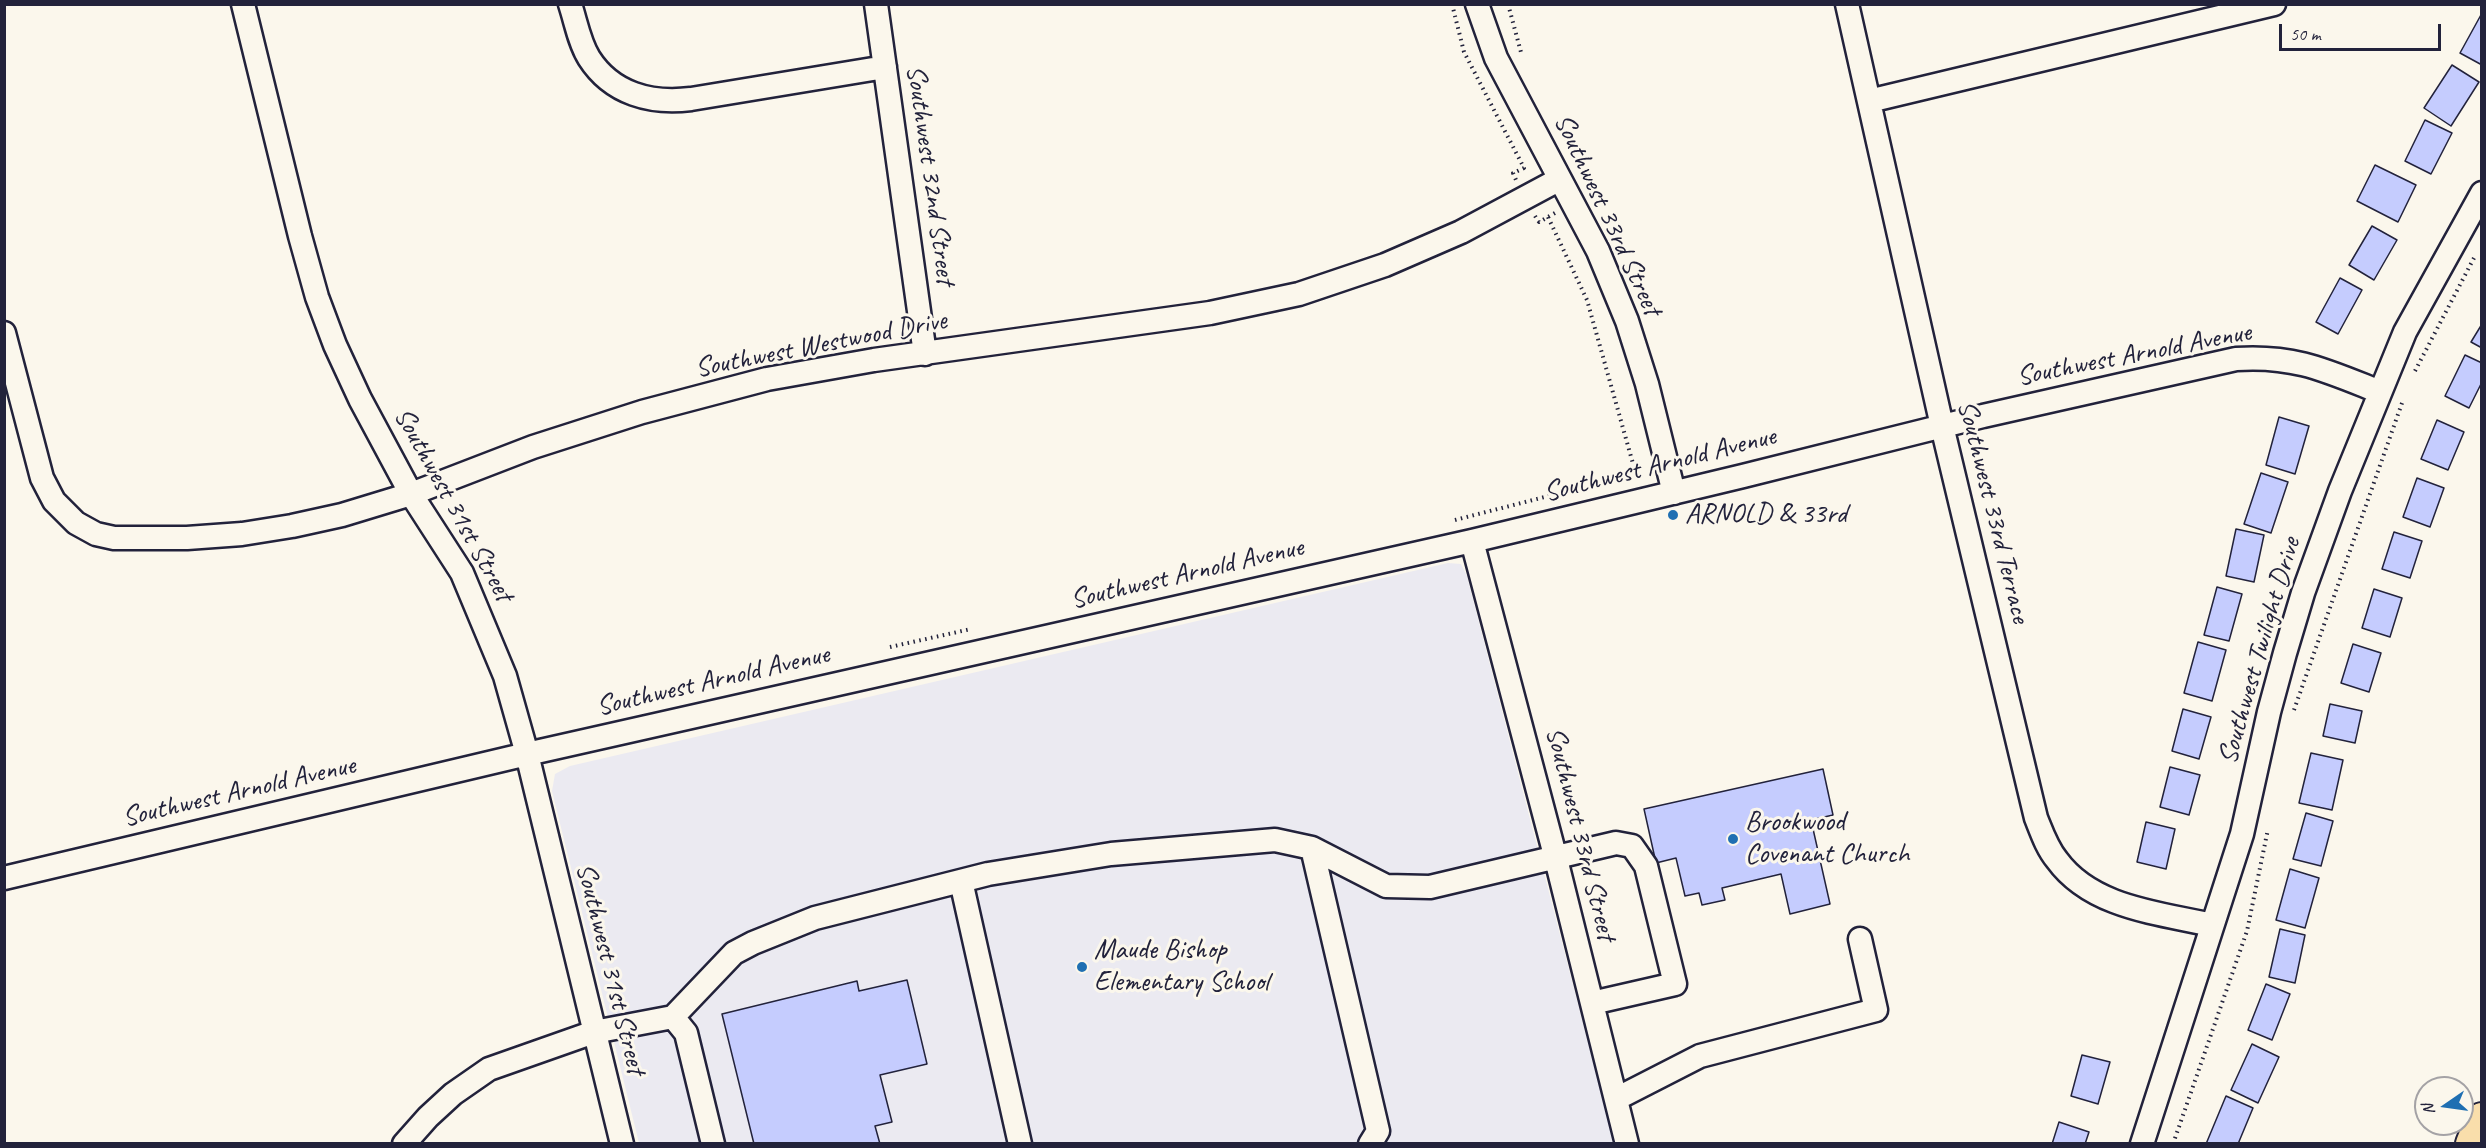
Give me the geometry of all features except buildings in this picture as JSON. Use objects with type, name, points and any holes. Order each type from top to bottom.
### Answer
[{"type":"highway","points":[[2472,1143],[2481,1119]]},
{"type":"street","name":"Southwest 31st Street","points":[[243,4],[300,236],[317,297],[335,345],[360,399],[411,494],[462,573],[505,676],[527,754],[622,1143]]},
{"type":"street","points":[[570,4],[589,58],[607,78],[622,90],[650,99],[681,100],[885,67]]},
{"type":"street","name":"Southwest 32nd Street","points":[[876,4],[925,354]]},
{"type":"street","name":"Southwest 33rd Street","points":[[1477,4],[1496,58],[1598,251],[1626,321],[1647,384],[1674,493]]},
{"type":"street","name":"Southwest 33rd Terrace","points":[[1847,4],[1942,426],[2037,818],[2047,846],[2076,881],[2092,892],[2117,903],[2212,925]]},
{"type":"street","points":[[1869,101],[2274,4]]},
{"type":"street","name":"Southwest Westwood Drive","points":[[4,333],[42,478],[58,507],[76,523],[96,534],[114,538],[187,538],[242,534],[342,515],[411,494],[533,447],[642,412],[767,379],[1210,313],[1299,294],[1384,265],[1461,232],[1560,179]]},
{"type":"street","name":"Southwest Twilight Drive","points":[[2142,1143],[2242,834],[2269,712],[2303,593],[2340,491],[2405,332],[2481,193]]},
{"type":"street","name":"Southwest Arnold Avenue","points":[[4,878],[527,754],[1472,541],[1942,426],[2236,360],[2261,357],[2313,365],[2380,392]]},
{"type":"street","name":"Southwest 33rd Street","points":[[1472,541],[1556,859],[1627,1143]]},
{"type":"street","points":[[404,1143],[453,1094],[489,1069],[594,1032],[673,1017],[734,953],[753,943],[815,918],[988,874],[1111,854],[1275,840],[1312,848],[1386,886],[1430,887],[1616,843],[1632,846],[1646,866],[1675,984],[1592,1003]]},
{"type":"street","points":[[1312,848],[1378,1131],[1370,1143]]},
{"type":"street","points":[[961,881],[1020,1143]]},
{"type":"street","points":[[1616,1099],[1700,1056],[1876,1010],[1860,939]]},
{"type":"street","points":[[673,1017],[686,1034],[713,1143]]},
{"type":"path","points":[[1548,217],[1587,300],[1637,478]]},
{"type":"path","points":[[2410,379],[2476,254]]},
{"type":"path","points":[[2292,718],[2403,402]]},
{"type":"path","points":[[2173,1143],[2247,931],[2270,819]]},
{"type":"shaded area","name":"Maude Bishop Elementary School","points":[[1448,563],[1461,564],[1467,576],[1614,1143],[639,1143],[552,791],[555,774],[570,766]]},
{"type":"place","name":"ARNOLD & 33rd","points":[[1673,515]]},
{"type":"place","name":"Brookwood Covenant Church","points":[[1733,839]]},
{"type":"place","name":"Maude Bishop Elementary School","points":[[1082,967]]}]
